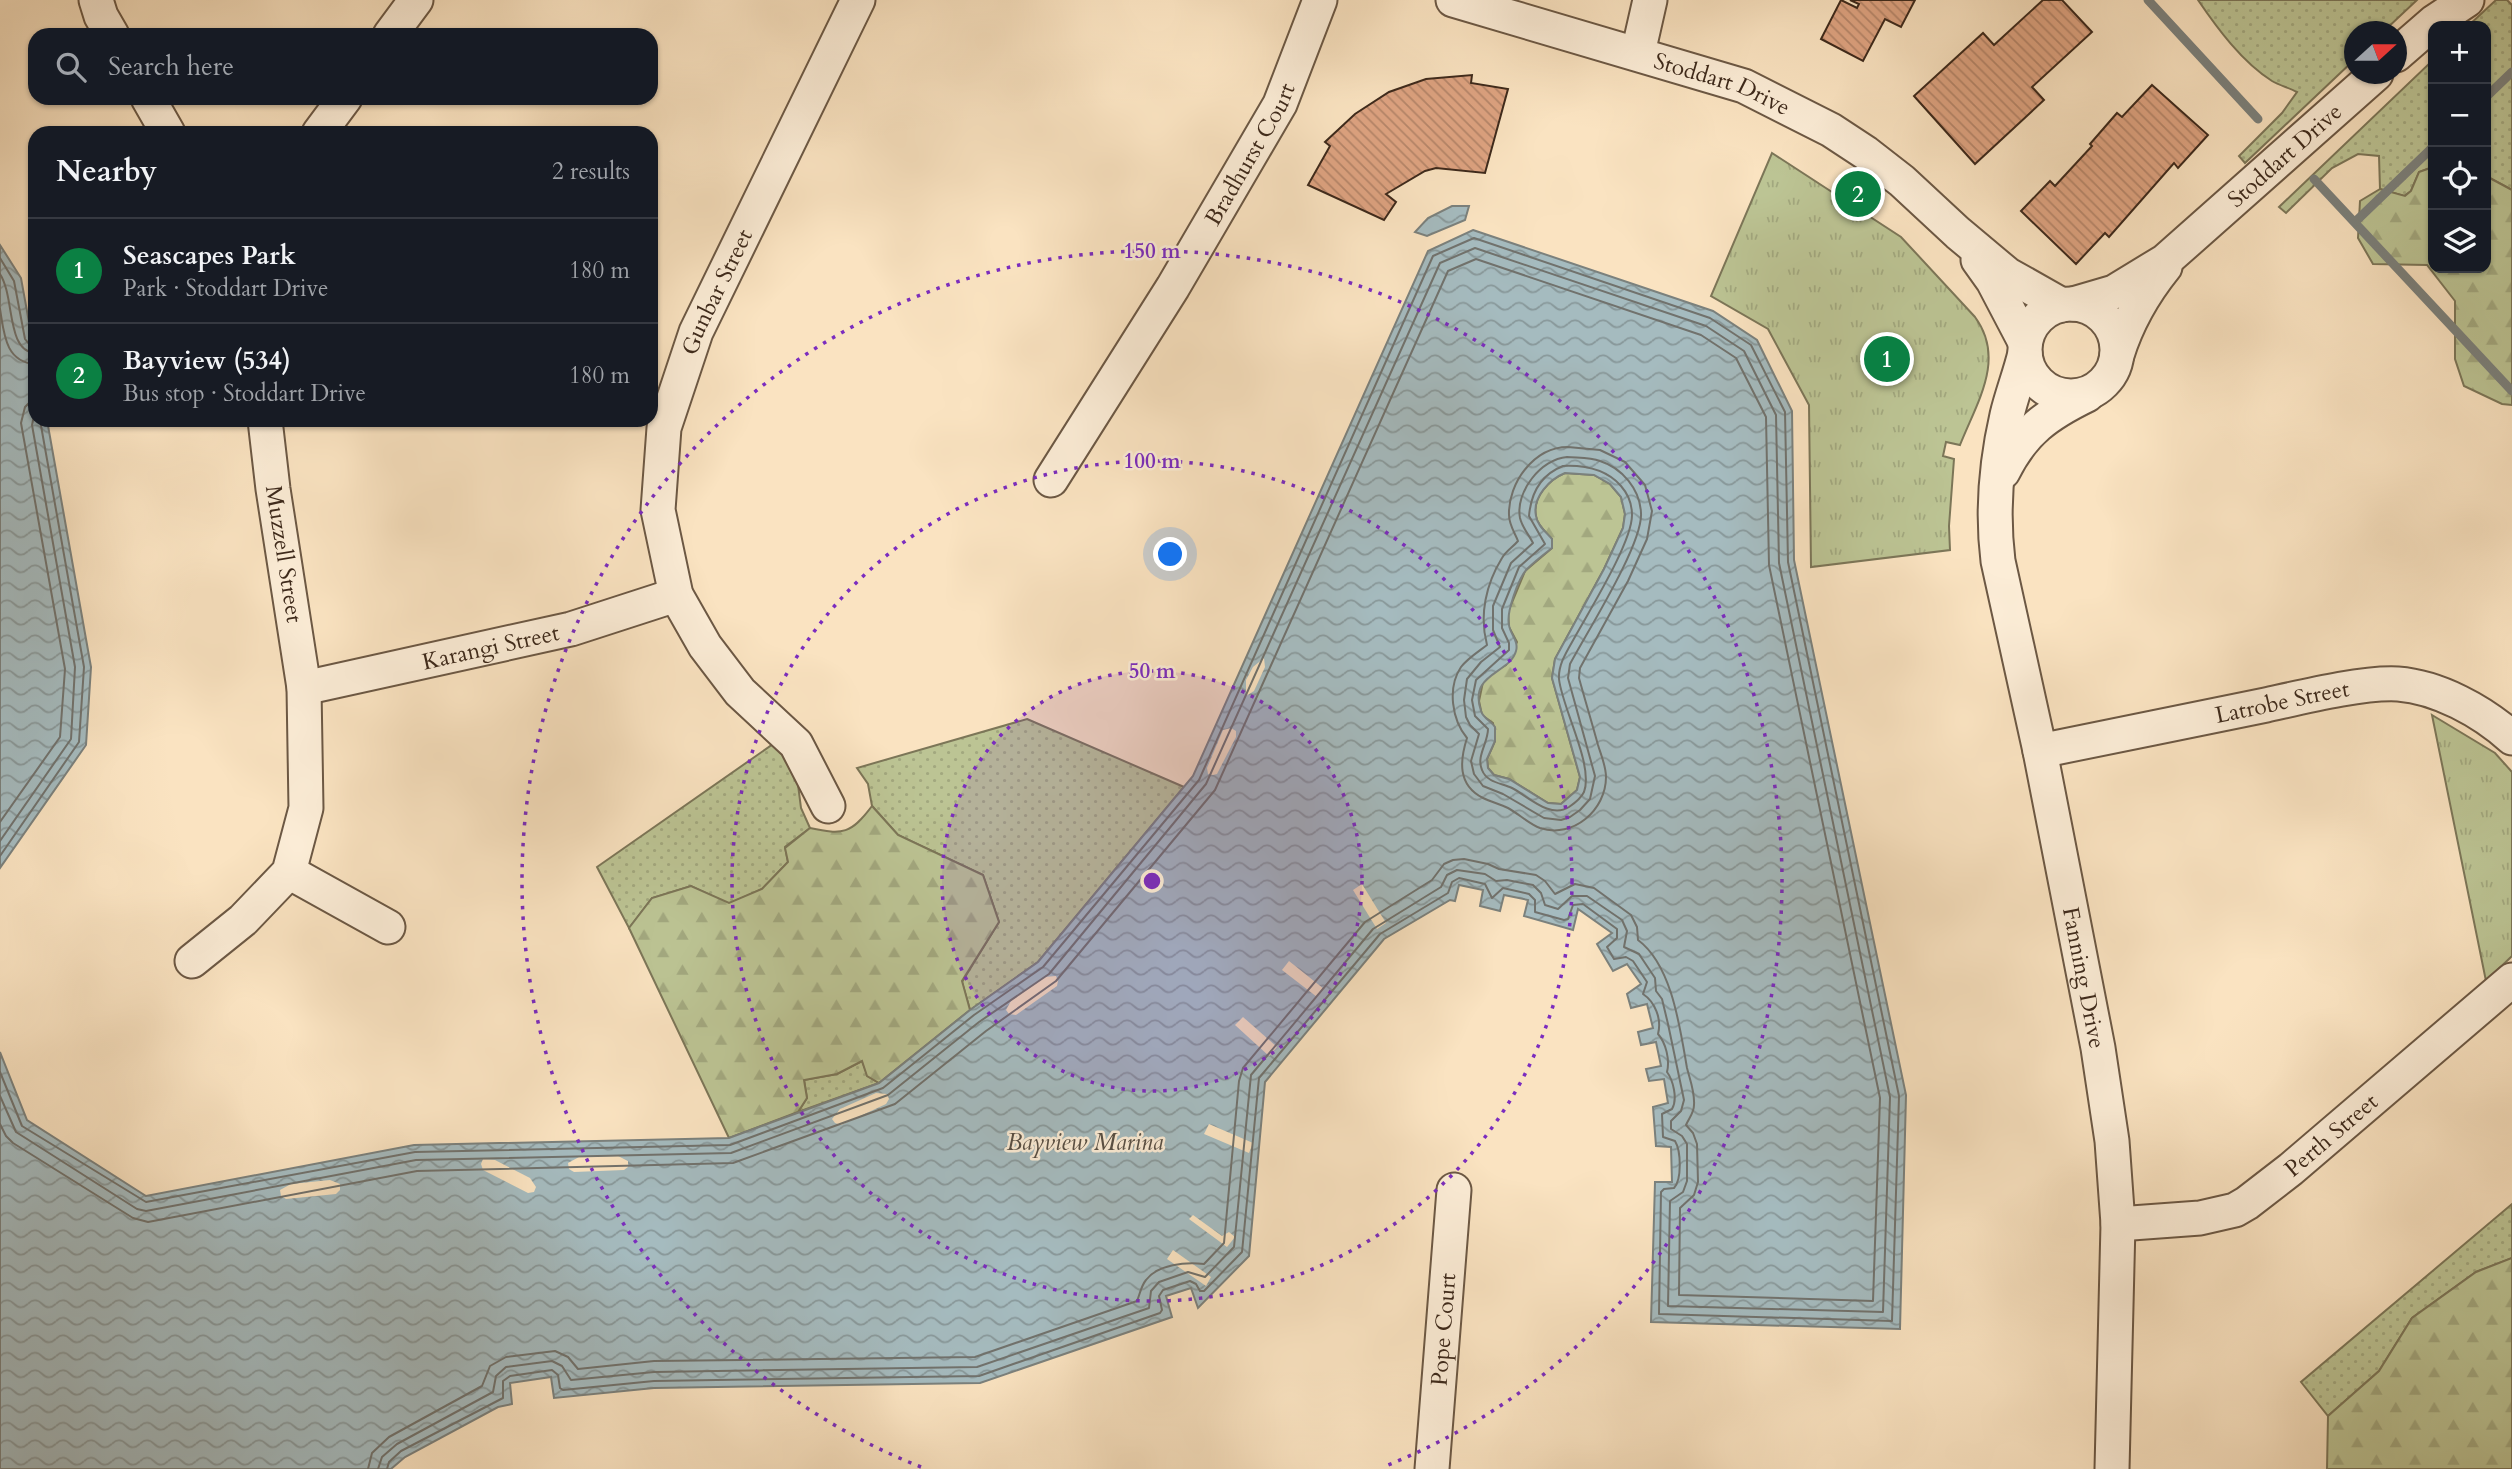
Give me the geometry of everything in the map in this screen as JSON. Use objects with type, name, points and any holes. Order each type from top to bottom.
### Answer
[{"type":"street","points":[[96,0],[108,28]]},
{"type":"street","points":[[395,28],[416,0]]},
{"type":"street","name":"Gunbar Street","points":[[828,806],[796,744],[740,692],[705,646],[676,596],[658,510],[664,428],[696,332],[858,0]]},
{"type":"street","name":"Bradhurst Court","points":[[1051,480],[1173,287],[1280,104],[1320,0]]},
{"type":"street","name":"Stoddart Drive","points":[[1453,0],[1744,86],[1831,131],[1866,153],[1902,181],[2007,274],[2068,305],[2106,295],[2143,276],[2193,238]]},
{"type":"street","points":[[1638,53],[1650,0]]},
{"type":"street","points":[[2407,45],[2443,11],[2467,0]]},
{"type":"street","name":"Stoddart Drive","points":[[2117,355],[2128,326],[2148,290],[2168,263],[2365,84]]},
{"type":"street","points":[[152,105],[164,126]]},
{"type":"street","points":[[324,126],[340,105]]},
{"type":"street","name":"Stoddart Drive","points":[[1958,233],[1993,281],[2025,347]]},
{"type":"street","points":[[2068,305],[2090,308],[2104,317],[2116,338],[2117,355],[2109,377],[2098,388],[2090,393],[2068,397],[2044,389],[2029,372],[2025,347],[2028,331],[2039,316],[2052,308],[2068,305]]},
{"type":"street","name":"Fanning Drive","points":[[2025,347],[1999,462],[1994,519],[1998,561],[2040,751],[2105,1090],[2112,1141],[2118,1224],[2112,1469]]},
{"type":"street","name":"Fanning Drive","points":[[1996,494],[2000,476],[2031,429],[2055,410],[2090,393]]},
{"type":"street","name":"Muzzell Street","points":[[266,427],[304,688],[306,808],[289,872]]},
{"type":"street","name":"Karangi Street","points":[[304,688],[570,629],[676,596]]},
{"type":"street","name":"Latrobe Street","points":[[2040,751],[2302,697],[2398,684],[2432,691],[2454,700],[2512,738]]},
{"type":"street","points":[[192,961],[243,920],[289,872],[388,927]]},
{"type":"street","name":"Perth Street","points":[[2118,1224],[2200,1218],[2227,1212],[2247,1203],[2291,1169],[2512,980]]},
{"type":"street","name":"Pope Court","points":[[1432,1469],[1454,1190]]},
{"type":"green space","points":[[2198,0],[2417,0],[2395,21],[2344,21],[2344,69],[2245,163],[2239,156],[2282,113],[2297,92],[2261,73],[2222,33]]},
{"type":"green space","points":[[2496,0],[2507,0],[2512,5],[2512,190],[2491,179],[2491,21],[2473,21]]},
{"type":"green space","points":[[2428,65],[2428,169],[2419,172],[2411,191],[2404,196],[2380,189],[2379,156],[2358,154],[2332,168],[2286,213],[2279,207]]},
{"type":"green space","points":[[1772,153],[1901,237],[1975,317],[1984,333],[1988,349],[1986,381],[1960,445],[1946,442],[1943,456],[1954,459],[1950,550],[1811,567],[1809,405],[1768,329],[1711,296]]},
{"type":"green space","points":[[2428,169],[2428,266],[2373,264],[2358,238],[2360,201],[2380,189],[2405,196],[2411,191],[2419,172]]},
{"type":"green space","points":[[2491,179],[2512,190],[2512,405],[2502,404],[2464,386],[2455,359],[2455,301],[2433,273],[2491,273]]},
{"type":"green space","points":[[1565,473],[1594,475],[1610,484],[1621,497],[1625,514],[1623,528],[1604,569],[1555,659],[1552,678],[1580,777],[1577,790],[1561,804],[1548,803],[1509,779],[1494,775],[1488,768],[1487,759],[1495,741],[1493,723],[1482,715],[1479,701],[1483,682],[1506,665],[1517,642],[1509,627],[1508,612],[1525,571],[1552,548],[1552,539],[1537,519],[1535,509],[1539,496],[1548,484]]},
{"type":"green space","points":[[2432,715],[2495,753],[2512,772],[2512,956],[2486,981]]},
{"type":"green space","points":[[1027,719],[1184,787],[1038,962],[970,1010],[962,982],[999,922],[983,875],[898,835],[872,806],[868,784],[857,768]]},
{"type":"green space","points":[[776,742],[797,777],[801,808],[810,828],[785,847],[788,862],[762,889],[729,904],[691,886],[652,898],[629,928],[597,867]]},
{"type":"green space","points":[[872,806],[898,835],[983,875],[999,922],[962,981],[970,1010],[879,1083],[867,1076],[862,1061],[837,1074],[804,1080],[807,1098],[798,1112],[729,1138],[629,928],[652,898],[691,886],[729,903],[762,889],[788,862],[785,848],[810,828],[846,830],[858,822]]},
{"type":"green space","points":[[862,1061],[868,1076],[879,1083],[798,1112],[807,1098],[804,1080],[837,1074]]},
{"type":"green space","points":[[2512,1204],[2512,1258],[2476,1272],[2412,1318],[2379,1371],[2328,1416],[2301,1382]]},
{"type":"green space","points":[[2512,1258],[2512,1469],[2327,1469],[2328,1416],[2379,1371],[2412,1318],[2476,1272]]},
{"type":"water","points":[[1452,206],[1469,206],[1465,220],[1427,236],[1415,232],[1428,218]]},
{"type":"water","name":"Bayview Marina","points":[[1473,230],[1713,311],[1757,340],[1792,411],[1794,560],[1906,1095],[1900,1329],[1651,1322],[1655,1182],[1672,1182],[1671,1147],[1656,1146],[1653,1107],[1668,1103],[1664,1079],[1649,1081],[1646,1069],[1661,1066],[1656,1042],[1641,1045],[1638,1032],[1653,1028],[1647,1004],[1631,1008],[1627,994],[1641,984],[1627,964],[1613,971],[1597,944],[1612,933],[1578,909],[1573,930],[1524,916],[1528,900],[1504,895],[1500,911],[1480,906],[1483,890],[1459,885],[1455,901],[1450,900],[1384,939],[1265,1082],[1249,1256],[1198,1308],[1191,1288],[1166,1296],[1172,1317],[980,1383],[654,1388],[554,1398],[551,1377],[510,1383],[512,1404],[498,1407],[405,1457],[391,1469],[0,1469],[0,1052],[27,1120],[146,1196],[414,1145],[729,1138],[879,1083],[970,1010],[1038,962],[1193,776],[1428,251]],"holes":[[[1565,473],[1594,475],[1610,484],[1621,497],[1625,514],[1623,528],[1604,569],[1555,659],[1552,678],[1580,777],[1577,790],[1561,804],[1548,803],[1509,779],[1494,775],[1488,768],[1487,759],[1495,741],[1495,727],[1482,713],[1480,689],[1491,675],[1512,659],[1516,651],[1509,620],[1513,596],[1527,569],[1552,548],[1552,539],[1537,519],[1535,509],[1539,496],[1548,484]]]},
{"type":"water","points":[[0,245],[21,278],[28,316],[28,427],[48,427],[91,667],[86,745],[0,868]]},
{"type":"pier","points":[[1264,658],[1265,667],[1254,691],[1246,696],[1246,680],[1253,667]]},
{"type":"pier","points":[[1231,728],[1236,731],[1236,737],[1217,774],[1208,774],[1207,768],[1223,730]]},
{"type":"pier","points":[[1362,884],[1386,923],[1377,929],[1353,890]]},
{"type":"pier","points":[[1289,961],[1324,989],[1317,997],[1282,970]]},
{"type":"pier","points":[[1056,976],[1057,986],[1016,1015],[1009,1014],[1006,1010],[1012,999],[1044,977]]},
{"type":"pier","points":[[1243,1017],[1277,1047],[1269,1056],[1235,1025]]},
{"type":"pier","points":[[876,1093],[887,1094],[889,1099],[886,1104],[841,1125],[832,1119],[840,1109]]},
{"type":"pier","points":[[1209,1124],[1253,1143],[1249,1153],[1204,1134]]},
{"type":"pier","points":[[618,1156],[628,1161],[628,1167],[624,1170],[574,1172],[569,1169],[568,1163],[579,1157]]},
{"type":"pier","points":[[483,1159],[495,1160],[530,1178],[536,1187],[534,1192],[528,1193],[483,1170]]},
{"type":"pier","points":[[330,1180],[340,1184],[340,1190],[336,1194],[286,1199],[281,1196],[280,1190],[291,1184]]},
{"type":"pier","points":[[1193,1215],[1222,1236],[1229,1232],[1235,1237],[1227,1247],[1189,1219]]},
{"type":"pier","points":[[1173,1250],[1211,1277],[1206,1286],[1167,1259]]},
{"type":"building","points":[[1841,0],[1857,8],[1859,4],[1850,0],[1915,0],[1901,27],[1885,19],[1863,61],[1821,39]]},
{"type":"building","points":[[2043,0],[2062,0],[2092,32],[2032,87],[2044,100],[1975,164],[1914,96],[1983,33],[1994,45]]},
{"type":"building","points":[[1472,75],[1471,83],[1508,89],[1485,173],[1436,168],[1425,171],[1386,194],[1396,202],[1384,220],[1308,185],[1330,146],[1325,142],[1355,114],[1389,92],[1426,79]]},
{"type":"building","points":[[2152,85],[2208,135],[2178,168],[2174,163],[2109,237],[2105,233],[2076,264],[2021,211],[2050,181],[2055,186],[2092,146],[2090,144],[2117,113],[2122,117]]},
{"type":"waterway","points":[[2148,0],[2258,119]]},
{"type":"waterway","points":[[2491,92],[2512,72]]},
{"type":"waterway","points":[[2355,222],[2428,152]]},
{"type":"waterway","points":[[2314,179],[2512,391]]},
{"type":"place","name":"Bayview (534)","points":[[1858,194]]},
{"type":"place","name":"Seascapes Park","points":[[1887,359]]}]
